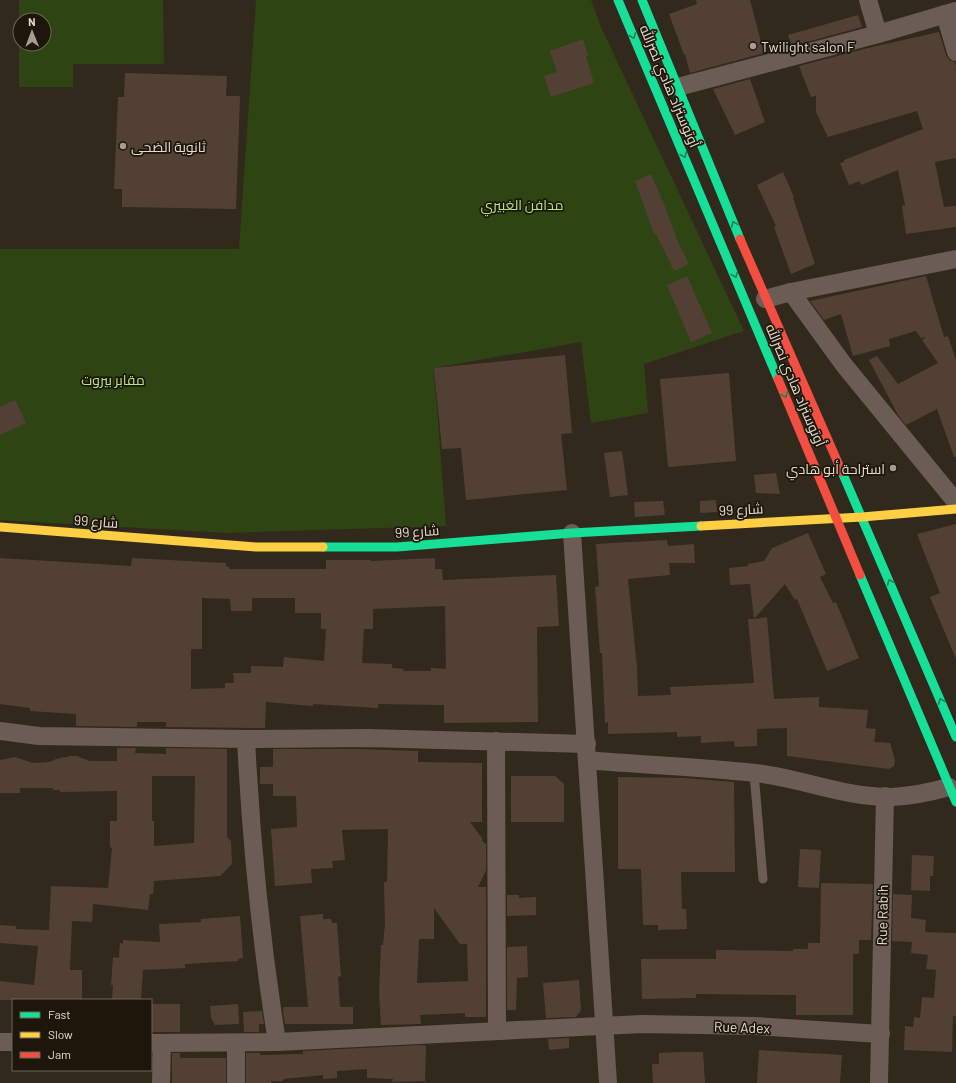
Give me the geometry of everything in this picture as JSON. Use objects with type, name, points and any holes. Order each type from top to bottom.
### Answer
[{"type":"main road","name":"أوتوستراد هادي نصرالله","points":[[618,0],[953,795]]},
{"type":"main road","name":"أوتوستراد هادي نصرالله","points":[[642,0],[765,299],[862,517],[956,737]]},
{"type":"main road","name":"شارع 99","points":[[0,528],[256,547],[397,547],[572,533],[862,517],[956,509]]},
{"type":"street","points":[[868,0],[878,34]]},
{"type":"street","points":[[678,87],[878,34],[950,12],[956,52]]},
{"type":"street","points":[[765,299],[791,292],[956,260]]},
{"type":"street","points":[[791,292],[844,365],[956,502]]},
{"type":"street","points":[[572,533],[608,1083]]},
{"type":"street","points":[[0,731],[39,736],[246,739],[368,738],[496,741],[754,773],[787,778],[829,789],[885,796],[953,795]]},
{"type":"street","points":[[246,739],[250,825],[269,992],[277,1042]]},
{"type":"street","points":[[496,741],[497,1031]]},
{"type":"street","name":"Rue Rabih","points":[[879,1083],[885,796]]},
{"type":"street","name":"Rue Adex","points":[[157,1043],[277,1042],[604,1025],[755,1026],[881,1034]]},
{"type":"street","points":[[0,1042],[12,1042]]},
{"type":"street","points":[[157,1043],[162,1083]]},
{"type":"street","points":[[236,1043],[236,1083]]},
{"type":"lane","points":[[754,773],[762,879]]},
{"type":"green space","points":[[19,0],[163,0],[164,64],[73,64],[73,87],[19,87],[19,52],[52,52],[52,12],[19,12]]},
{"type":"green space","name":"مدافن الغبيري","points":[[256,0],[591,0],[601,27],[744,331],[644,364],[648,413],[591,423],[581,342],[434,368],[446,526],[226,533],[0,520],[0,249],[239,249]]},
{"type":"building","points":[[696,0],[750,0],[764,53],[690,73],[685,54],[684,55],[669,14],[697,4]]},
{"type":"building","points":[[858,15],[862,27],[792,46],[788,35]]},
{"type":"building","points":[[939,32],[946,55],[949,60],[955,62],[956,67],[956,158],[935,162],[944,207],[956,206],[956,227],[906,234],[902,206],[905,205],[898,170],[861,185],[860,181],[849,185],[840,163],[844,162],[844,160],[923,129],[917,111],[828,137],[816,112],[816,96],[811,97],[799,66],[868,48]]},
{"type":"building","points":[[583,39],[588,55],[586,56],[594,83],[551,97],[544,76],[557,72],[550,51]]},
{"type":"building","points":[[125,73],[227,76],[226,96],[240,96],[236,209],[122,207],[122,189],[114,189],[118,97],[124,97]]},
{"type":"building","points":[[750,79],[765,122],[735,135],[713,89]]},
{"type":"building","points":[[783,172],[794,197],[793,198],[815,264],[791,274],[774,227],[776,226],[757,185]]},
{"type":"building","points":[[651,174],[677,240],[689,264],[674,271],[656,234],[654,234],[635,181]]},
{"type":"building","points":[[687,276],[712,333],[691,342],[667,285]]},
{"type":"building","points":[[926,276],[944,337],[948,336],[956,360],[956,457],[954,457],[937,409],[906,425],[898,415],[869,360],[877,356],[898,384],[938,363],[922,340],[926,337],[921,338],[916,331],[889,339],[890,346],[853,356],[841,314],[824,320],[810,301]]},
{"type":"building","points":[[565,355],[572,433],[561,434],[567,490],[466,500],[461,448],[442,449],[434,368]]},
{"type":"building","points":[[729,373],[736,461],[668,467],[660,379]]},
{"type":"building","points":[[15,400],[26,423],[0,435],[0,407]]},
{"type":"building","points":[[622,451],[628,495],[610,497],[604,453]]},
{"type":"building","points":[[776,473],[780,494],[756,493],[754,475]]},
{"type":"building","points":[[716,500],[717,512],[700,513],[700,501]]},
{"type":"building","points":[[663,501],[665,515],[635,517],[634,502]]},
{"type":"building","points":[[956,524],[956,659],[930,597],[940,593],[917,534]]},
{"type":"building","points":[[808,533],[826,574],[820,577],[833,603],[836,602],[859,658],[827,671],[797,599],[795,600],[785,584],[754,619],[750,584],[730,585],[729,568],[748,566],[748,564],[764,561],[772,548]]},
{"type":"building","points":[[667,540],[668,546],[694,544],[695,563],[669,563],[670,575],[628,579],[637,667],[638,696],[671,695],[670,687],[754,683],[748,619],[767,617],[774,699],[819,697],[819,707],[868,710],[866,728],[876,729],[874,742],[890,743],[895,760],[894,766],[889,769],[787,756],[787,728],[757,729],[757,746],[735,747],[734,741],[701,743],[701,736],[677,737],[677,732],[608,734],[608,722],[605,723],[602,653],[600,653],[595,587],[599,586],[596,544]]},
{"type":"building","points":[[0,558],[131,566],[132,558],[226,563],[226,566],[229,567],[229,569],[326,569],[326,560],[371,561],[435,558],[435,569],[442,569],[443,580],[556,575],[559,626],[537,627],[538,722],[444,723],[444,705],[378,704],[378,708],[313,704],[313,706],[266,702],[265,728],[166,727],[166,722],[137,722],[137,727],[76,726],[76,714],[30,711],[30,708],[0,704]],"holes":[[[202,598],[230,599],[231,611],[252,611],[252,598],[295,598],[295,613],[321,613],[321,629],[326,629],[324,661],[284,657],[283,667],[251,666],[251,673],[233,673],[234,683],[225,683],[225,688],[191,689],[191,649],[202,649]],[[445,606],[446,669],[431,668],[431,671],[403,671],[404,669],[392,668],[392,664],[362,663],[364,629],[373,629],[373,609]]]},
{"type":"building","points":[[117,748],[136,748],[135,753],[166,754],[166,748],[227,749],[227,837],[231,841],[232,864],[220,876],[154,881],[153,894],[150,894],[148,910],[93,904],[92,922],[72,921],[70,970],[82,970],[82,999],[0,1000],[0,981],[34,985],[38,946],[0,943],[0,925],[16,926],[16,929],[49,930],[51,886],[108,888],[112,848],[110,847],[110,821],[117,821],[117,791],[60,792],[60,790],[53,790],[53,788],[20,788],[20,793],[0,793],[0,760],[15,757],[33,763],[50,762],[56,759],[77,756],[89,761],[117,761]],"holes":[[[152,776],[195,776],[194,843],[154,846],[154,821],[152,821]]]},
{"type":"building","points":[[273,749],[418,751],[418,762],[482,763],[482,822],[470,822],[482,838],[482,841],[486,844],[486,870],[478,887],[486,887],[486,1017],[465,1017],[465,1013],[420,1015],[421,1024],[381,1025],[379,993],[381,945],[383,945],[385,924],[384,882],[387,882],[388,829],[342,830],[345,860],[332,861],[333,868],[311,869],[312,883],[275,886],[271,829],[297,827],[296,796],[273,796],[273,784],[260,784],[260,767],[273,767]],"holes":[[[434,908],[460,944],[467,944],[468,981],[417,983],[419,939],[434,939]]]},
{"type":"building","points":[[511,776],[555,776],[564,784],[564,822],[511,822]]},
{"type":"building","points":[[618,777],[684,778],[734,782],[735,872],[681,872],[682,909],[686,909],[687,929],[658,930],[658,925],[643,925],[641,869],[618,869]]},
{"type":"building","points":[[800,849],[821,850],[819,888],[798,887]]},
{"type":"building","points":[[912,855],[934,856],[933,876],[930,876],[930,891],[911,890]]},
{"type":"building","points":[[821,883],[873,884],[871,940],[859,940],[859,954],[853,954],[853,1015],[796,1015],[796,995],[696,994],[696,998],[642,999],[641,959],[716,959],[716,950],[793,951],[793,949],[808,949],[808,943],[820,943]]},
{"type":"building","points":[[893,894],[912,895],[911,918],[926,920],[925,932],[956,933],[956,1016],[953,1016],[952,1052],[904,1050],[905,1026],[913,1027],[914,1017],[920,1018],[922,997],[934,998],[936,970],[926,969],[928,955],[911,953],[912,942],[892,941]]},
{"type":"building","points":[[507,895],[519,895],[519,898],[536,897],[536,915],[507,916]]},
{"type":"building","points":[[323,914],[323,919],[331,919],[332,923],[337,923],[341,976],[338,977],[340,1007],[353,1007],[353,1024],[285,1024],[284,1007],[308,1007],[300,916]]},
{"type":"building","points":[[240,916],[243,958],[238,959],[238,961],[185,964],[185,968],[143,970],[141,999],[112,999],[113,985],[111,985],[113,957],[119,958],[120,943],[123,944],[123,940],[160,942],[159,924],[201,922],[201,919]]},
{"type":"building","points":[[527,946],[528,977],[517,978],[516,1010],[507,1010],[507,947]]},
{"type":"building","points":[[579,980],[581,1010],[576,1017],[546,1018],[543,983]]},
{"type":"building","points":[[152,1004],[180,1004],[180,1032],[152,1032]]},
{"type":"building","points":[[238,1004],[239,1024],[215,1025],[211,1018],[210,1006]]},
{"type":"building","points":[[262,1011],[264,1024],[259,1024],[259,1032],[244,1032],[243,1012]]},
{"type":"building","points":[[569,1038],[569,1048],[549,1050],[548,1039]]},
{"type":"building","points":[[426,1046],[425,1081],[392,1082],[393,1079],[367,1078],[367,1069],[337,1071],[337,1078],[323,1079],[323,1075],[283,1079],[283,1081],[271,1081],[271,1083],[246,1083],[246,1053],[260,1053],[260,1055],[303,1054],[303,1051]]},
{"type":"building","points":[[759,1050],[842,1055],[840,1083],[757,1083]]},
{"type":"building","points":[[703,1052],[705,1083],[653,1083],[652,1064],[659,1064],[659,1053]]},
{"type":"building","points":[[172,1053],[180,1053],[180,1058],[226,1058],[226,1083],[172,1083]]},
{"type":"traffic: fast","points":[[618,0],[778,379]]},
{"type":"traffic: fast","points":[[642,0],[740,239]]},
{"type":"traffic: fast","points":[[842,472],[956,737]]},
{"type":"traffic: fast","points":[[323,547],[397,547],[572,533],[701,526]]},
{"type":"traffic: fast","points":[[860,575],[956,802]]},
{"type":"traffic: slow","points":[[701,526],[862,517],[956,509]]},
{"type":"traffic: slow","points":[[0,527],[256,547],[323,547]]},
{"type":"traffic: jam","points":[[740,239],[842,472]]},
{"type":"traffic: jam","points":[[778,379],[860,575]]},
{"type":"place","name":"Twilight salon F","points":[[753,46]]},
{"type":"place","name":"ثانوية الضحى","points":[[123,146]]},
{"type":"place","name":"استراحة أبو هادي","points":[[893,468]]},
{"type":"park label","name":"مقابر بيروت","points":[[113,379]]}]
